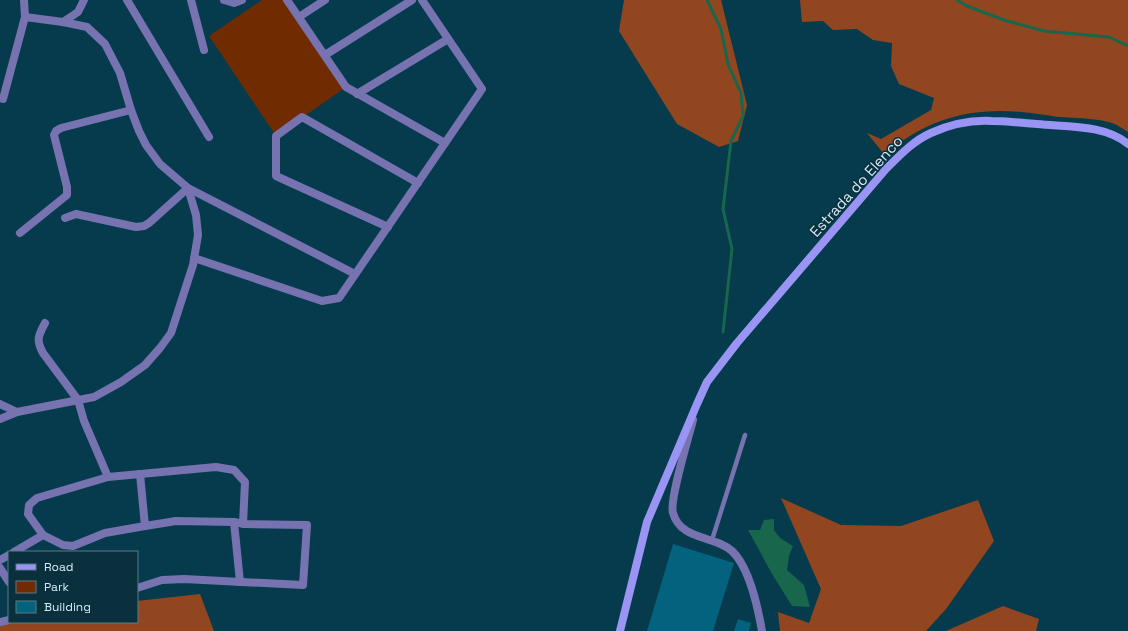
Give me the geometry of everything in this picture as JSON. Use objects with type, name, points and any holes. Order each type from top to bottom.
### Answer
[{"type":"street","points":[[3,100],[25,17],[24,0]]},
{"type":"street","points":[[63,22],[78,12],[84,0]]},
{"type":"street","points":[[127,0],[209,137]]},
{"type":"street","points":[[191,0],[204,50]]},
{"type":"street","points":[[224,0],[234,3],[242,0]]},
{"type":"street","points":[[287,0],[346,87],[445,144]]},
{"type":"street","points":[[299,17],[325,0]]},
{"type":"street","points":[[325,55],[412,0]]},
{"type":"street","points":[[194,258],[322,301],[339,298],[482,89],[422,0]]},
{"type":"street","points":[[25,17],[87,27],[105,44],[120,73],[139,131],[150,151],[160,164],[188,188],[355,274]]},
{"type":"street","points":[[357,94],[448,39]]},
{"type":"street","points":[[20,233],[66,194],[66,187],[54,135],[56,131],[61,128],[131,110]]},
{"type":"street","points":[[388,227],[276,176],[276,136],[302,118],[418,184]]},
{"type":"street","name":"Estrada do Elenco","points":[[620,631],[647,522],[707,382],[737,343],[886,169],[913,143],[930,133],[946,127],[990,121],[1088,129],[1106,132],[1128,144]]},
{"type":"street","points":[[65,218],[76,214],[136,227],[144,226],[188,188]]},
{"type":"street","points":[[0,419],[17,412],[94,397],[121,382],[144,365],[160,348],[170,333],[194,258],[198,234],[196,215],[188,188]]},
{"type":"street","points":[[45,323],[40,332],[38,340],[39,346],[78,400],[84,421],[108,477]]},
{"type":"street","points":[[0,404],[17,412]]},
{"type":"street","name":"Estrada do Elenco","points":[[697,404],[674,496],[673,512],[681,526],[692,534],[712,540],[732,551],[742,565],[753,592],[762,631]]},
{"type":"street","points":[[138,588],[162,580],[184,579],[303,585],[307,526],[243,524],[234,522],[176,521],[105,534],[73,546],[63,545],[43,535],[28,514],[29,505],[37,498],[108,477],[216,466],[234,470],[245,482],[243,524]]},
{"type":"street","points":[[140,474],[145,526]]},
{"type":"street","points":[[234,522],[240,582]]},
{"type":"street","points":[[16,551],[43,535]]},
{"type":"street","points":[[0,568],[8,580]]},
{"type":"lane","points":[[712,540],[746,435]]},
{"type":"green space","points":[[262,0],[287,0],[346,87],[276,136],[209,36]]},
{"type":"shaded area","points":[[624,0],[721,0],[747,105],[738,141],[719,147],[677,124],[619,31]]},
{"type":"shaded area","points":[[800,0],[1128,0],[1128,132],[1106,121],[1085,118],[1058,117],[1022,112],[983,112],[948,118],[932,124],[900,142],[884,154],[867,133],[881,139],[931,110],[934,98],[899,84],[891,66],[892,43],[873,40],[857,29],[833,30],[823,21],[802,22]]},
{"type":"shaded area","points":[[781,498],[841,525],[901,526],[978,500],[994,541],[946,609],[926,631],[780,631],[778,612],[809,623],[821,589]]},
{"type":"shaded area","points":[[774,519],[774,530],[780,538],[793,546],[789,556],[787,570],[804,585],[810,607],[792,606],[772,574],[748,530],[760,530],[764,520]]},
{"type":"shaded area","points":[[200,594],[214,631],[0,631],[0,622],[138,623],[138,601]]},
{"type":"shaded area","points":[[1003,606],[1039,619],[1036,631],[946,631]]},
{"type":"building","points":[[673,544],[734,563],[713,631],[647,631]]},
{"type":"building","points":[[738,619],[751,623],[749,631],[734,631]]},
{"type":"waterway","points":[[707,0],[721,29],[728,64],[741,93],[743,116],[731,141],[723,209],[732,249],[723,332]]},
{"type":"waterway","points":[[957,0],[967,6],[1004,20],[1044,31],[1109,37],[1128,46]]}]
